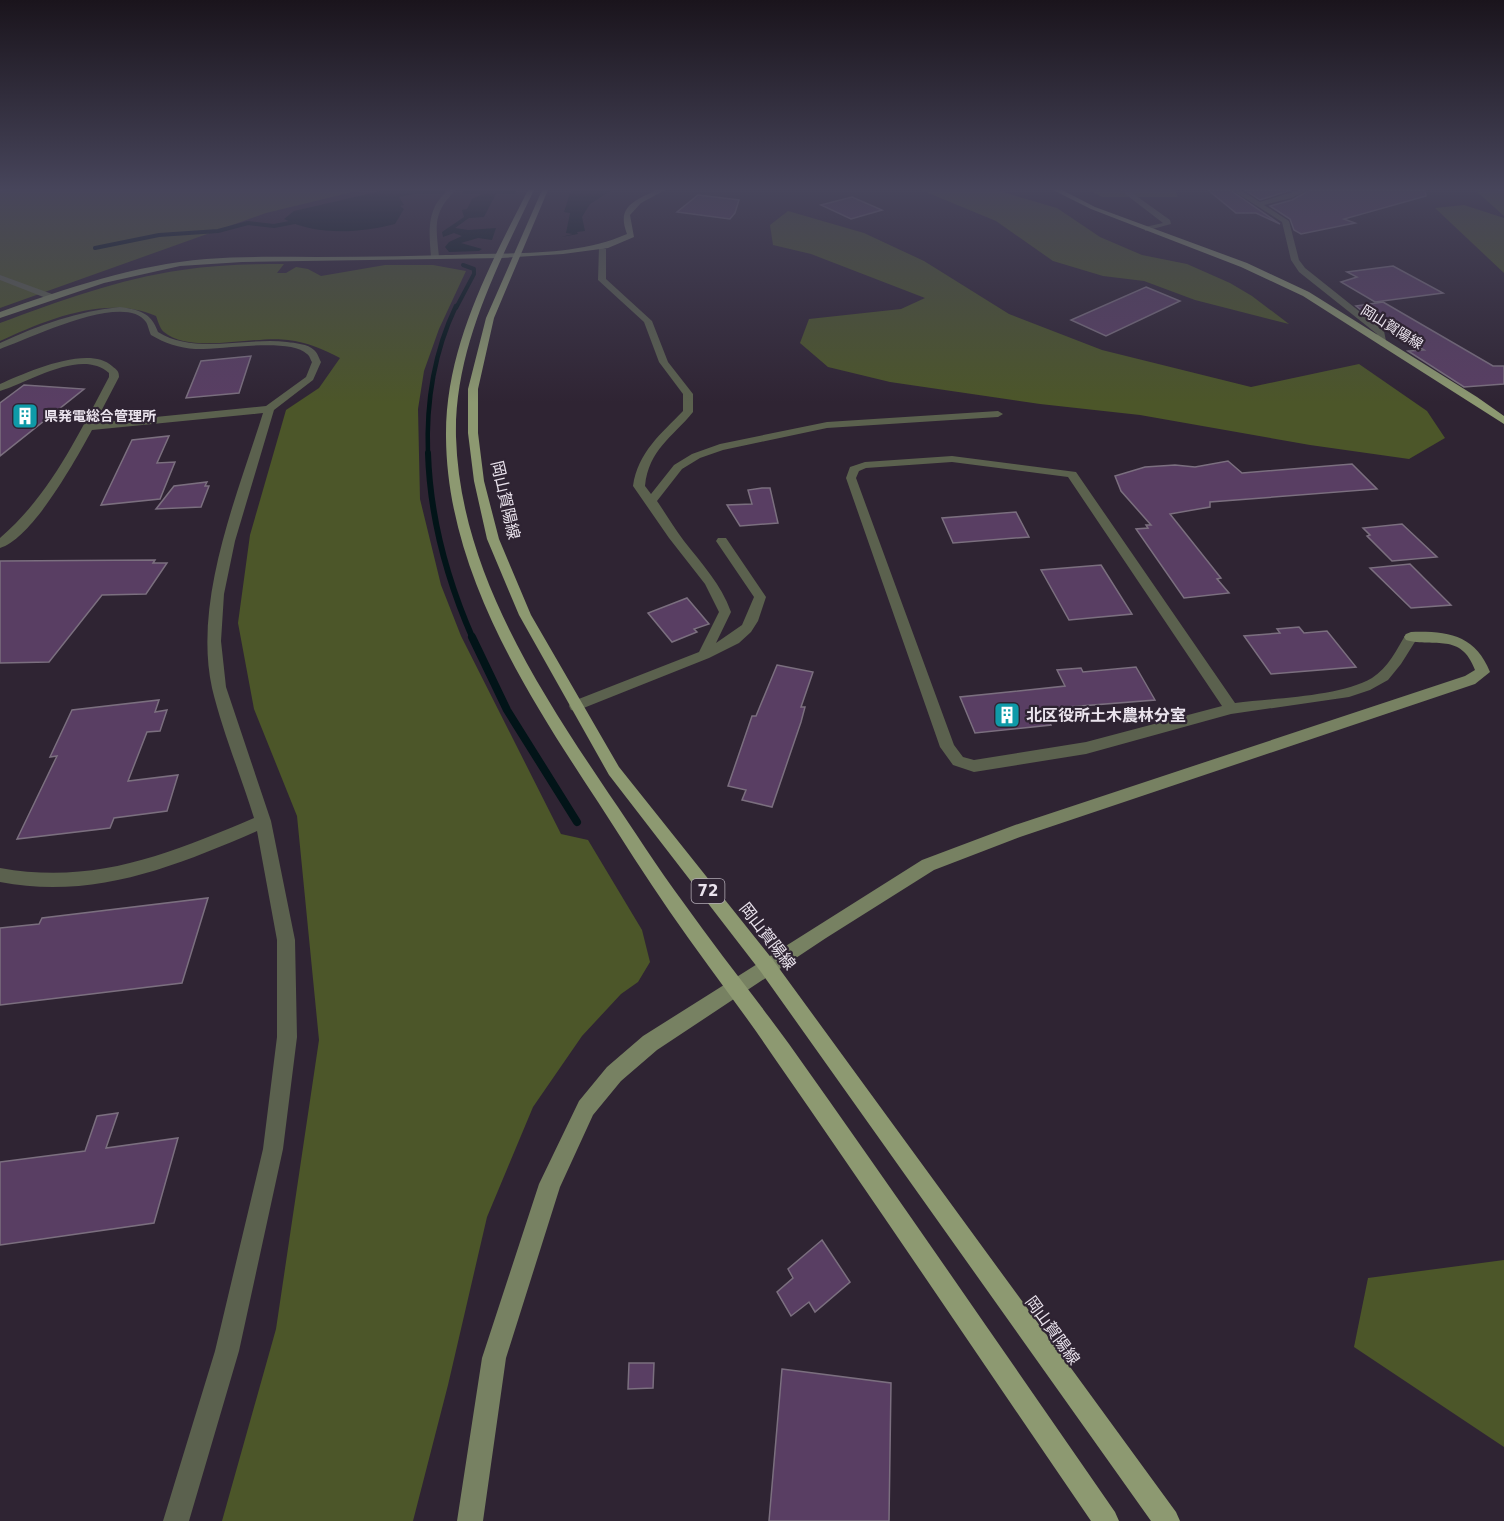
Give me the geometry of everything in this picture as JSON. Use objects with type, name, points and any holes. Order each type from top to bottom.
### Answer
[{"type":"main road","name":"72","points":[[496,261],[471,322],[461,356],[454,394],[451,438],[468,538],[497,616],[549,716],[687,922],[735,987],[1106,1521]]},
{"type":"main road","name":"岡山賀陽線","points":[[516,261],[490,318],[481,350],[474,389],[473,433],[479,481],[493,538],[525,615],[614,771],[767,966],[1167,1521]]},
{"type":"main road","name":"岡山賀陽線","points":[[1234,261],[1306,294],[1474,399],[1504,421]]},
{"type":"street","points":[[0,315],[49,297],[128,274],[206,261]]},
{"type":"street","points":[[602,261],[602,280],[648,321],[664,362],[688,394],[688,412],[651,449],[639,469],[639,486],[652,500],[673,534],[720,597],[725,612],[704,655]]},
{"type":"street","points":[[1296,261],[1302,270],[1380,333],[1384,344]]},
{"type":"street","points":[[0,277],[49,297]]},
{"type":"street","points":[[0,346],[68,319],[99,312],[124,311],[143,315],[149,319],[154,333],[161,338],[184,345],[272,342],[285,343],[314,354],[314,371],[302,385],[268,409],[87,427]]},
{"type":"street","points":[[0,388],[55,366],[77,362],[107,365],[114,372],[114,377],[49,495],[37,511],[0,544]]},
{"type":"street","points":[[176,1521],[227,1351],[273,1149],[287,1037],[286,940],[264,821],[219,687],[214,641],[218,594],[229,541],[268,409]]},
{"type":"street","points":[[652,500],[678,467],[696,456],[720,447],[827,425],[998,414]]},
{"type":"street","points":[[471,1521],[494,1358],[550,1184],[586,1108],[614,1074],[650,1043],[928,865],[1014,832],[1470,680],[1483,672],[1473,650],[1449,639],[1412,637],[1391,669],[1376,682],[1354,691],[1231,709],[1086,748],[974,766],[958,762],[947,747],[850,478],[854,469],[865,465],[952,459],[1072,474],[1231,709]]},
{"type":"street","points":[[576,706],[704,655],[740,637],[753,621],[760,597],[722,541]]},
{"type":"street","points":[[0,875],[62,880],[126,872],[148,867],[264,821]]},
{"type":"green space","points":[[0,261],[132,261],[0,308]]},
{"type":"green space","points":[[829,261],[924,261],[1009,314],[1102,350],[1251,387],[1359,364],[1427,411],[1445,438],[1409,459],[1310,445],[1140,415],[1040,404],[890,382],[828,367],[800,343],[809,319],[901,309],[925,298]]},
{"type":"green space","points":[[1053,261],[1172,261],[1187,264],[1230,283],[1252,296],[1289,324],[1195,300],[1144,281],[1103,276]]},
{"type":"green space","points":[[1491,261],[1504,261],[1504,273]]},
{"type":"green space","points":[[284,264],[277,273],[286,273],[296,267],[308,269],[321,276],[385,265],[433,265],[466,271],[439,329],[424,371],[418,409],[420,499],[441,585],[461,636],[561,834],[588,840],[642,930],[650,962],[638,982],[621,994],[582,1036],[533,1107],[487,1217],[448,1385],[413,1521],[222,1521],[276,1329],[319,1040],[297,816],[254,709],[238,623],[250,535],[286,410],[319,388],[340,358],[315,346],[288,340],[206,343],[176,339],[164,332],[156,316],[137,310],[117,308],[76,312],[36,325],[0,341],[0,323],[112,285],[195,268]]},
{"type":"green space","points":[[1504,1260],[1504,1447],[1354,1347],[1368,1278]]},
{"type":"building","points":[[1393,266],[1443,293],[1375,302],[1341,282],[1357,277],[1347,272]]},
{"type":"building","points":[[1146,287],[1180,301],[1106,336],[1071,320]]},
{"type":"building","points":[[1383,302],[1493,366],[1504,366],[1504,384],[1464,387],[1408,351],[1424,350],[1371,318],[1356,306]]},
{"type":"building","points":[[251,356],[239,393],[186,398],[201,361]]},
{"type":"building","name":"県発電総合管理所","points":[[24,385],[84,389],[0,456],[0,403]]},
{"type":"building","points":[[169,436],[157,463],[175,462],[160,499],[101,505],[132,440]]},
{"type":"building","points":[[1228,461],[1242,473],[1352,464],[1377,489],[1210,502],[1210,507],[1170,514],[1221,578],[1217,579],[1229,593],[1184,598],[1136,529],[1148,528],[1146,525],[1151,525],[1121,491],[1115,476],[1145,467],[1175,465],[1195,467]]},
{"type":"building","points":[[207,482],[205,486],[209,486],[201,507],[156,509],[174,486]]},
{"type":"building","points":[[770,488],[778,523],[740,526],[727,505],[752,504],[748,490]]},
{"type":"building","points":[[1016,512],[1029,537],[953,543],[942,518]]},
{"type":"building","points":[[1402,524],[1437,557],[1392,561],[1367,536],[1370,535],[1363,528]]},
{"type":"building","points":[[155,560],[153,563],[167,563],[146,594],[102,595],[49,662],[0,663],[0,561]]},
{"type":"building","points":[[1410,564],[1451,605],[1411,608],[1370,568]]},
{"type":"building","points":[[1101,565],[1132,614],[1069,620],[1041,570]]},
{"type":"building","points":[[687,598],[709,624],[694,629],[697,632],[672,642],[648,613]]},
{"type":"building","points":[[1299,627],[1304,633],[1327,631],[1356,667],[1271,674],[1244,636],[1280,633],[1277,629]]},
{"type":"building","points":[[777,665],[813,672],[801,707],[805,707],[801,722],[772,807],[742,800],[746,790],[728,786],[752,716],[756,716]]},
{"type":"building","points":[[1136,667],[1155,700],[1043,709],[1051,725],[975,733],[960,697],[1065,686],[1057,670],[1081,668],[1083,672]]},
{"type":"building","points":[[159,700],[155,712],[167,710],[160,731],[147,732],[128,781],[178,775],[167,811],[114,818],[110,828],[17,839],[57,756],[50,757],[72,710]]},
{"type":"building","points":[[208,898],[182,983],[0,1005],[0,928],[39,924],[42,918]]},
{"type":"building","points":[[118,1113],[106,1148],[178,1138],[154,1223],[0,1245],[0,1162],[85,1151],[97,1116]]},
{"type":"building","points":[[822,1240],[850,1282],[815,1312],[809,1302],[791,1316],[777,1292],[793,1278],[788,1269]]},
{"type":"building","points":[[629,1363],[654,1363],[653,1388],[628,1389]]},
{"type":"building","points":[[782,1369],[891,1383],[889,1521],[769,1521]]},
{"type":"waterway","points":[[456,308],[474,274],[474,269],[463,265]]},
{"type":"waterway","points":[[428,453],[428,417],[433,379],[442,342],[456,306]]},
{"type":"waterway","points":[[428,453],[436,524],[455,594],[473,639]]},
{"type":"waterway","points":[[472,637],[507,710],[577,822]]},
{"type":"place","name":"県発電総合管理所","points":[[25,416]]},
{"type":"place","name":"北区役所土木農林分室","points":[[1007,715]]}]
